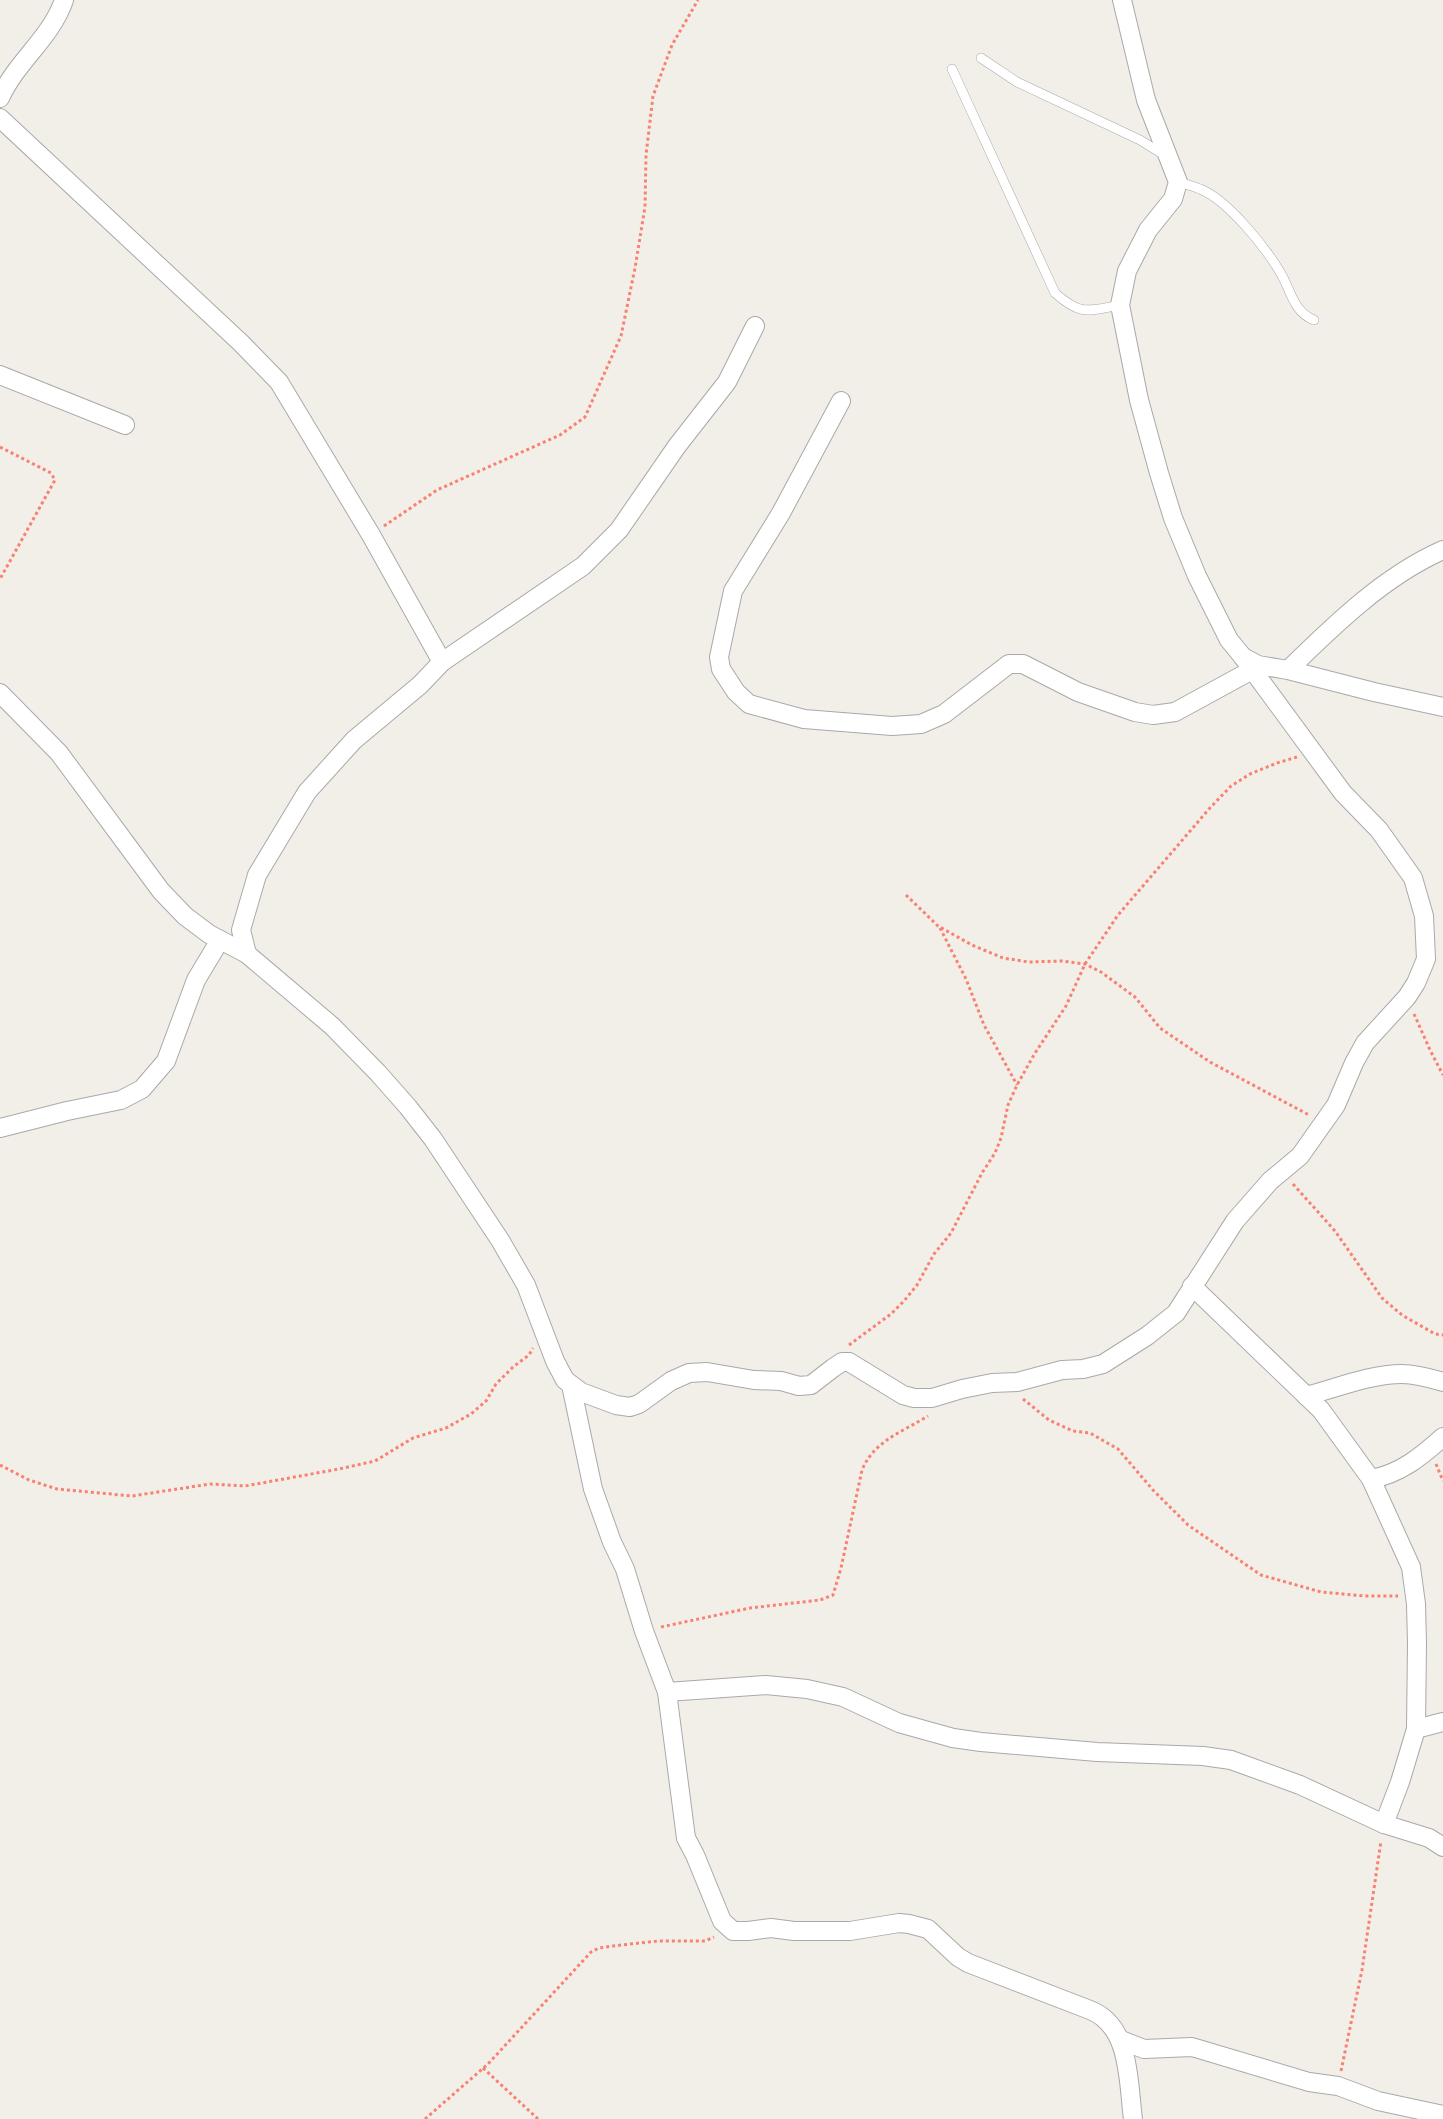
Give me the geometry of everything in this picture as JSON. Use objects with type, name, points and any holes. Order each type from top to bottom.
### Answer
[{"type":"street","points":[[0,98],[16,70],[52,25],[64,0]]},
{"type":"street","points":[[0,693],[59,753],[161,891],[185,916],[209,934],[247,954],[332,1026],[378,1073],[421,1123],[526,1285],[565,1380],[581,1392],[616,1405],[630,1407],[639,1404],[671,1380],[689,1373],[707,1372],[754,1380],[781,1381],[799,1386],[811,1385],[842,1362],[849,1362],[903,1395],[914,1398],[932,1398],[962,1389],[1017,1382],[1062,1370],[1083,1369],[1103,1364],[1147,1336],[1176,1312],[1235,1221],[1281,1172],[1300,1156],[1324,1123],[1336,1105],[1365,1043],[1407,997],[1416,983],[1426,958],[1424,916],[1413,878],[1379,830],[1343,793],[1228,640],[1197,576],[1173,518],[1139,400],[1120,305],[1127,271],[1148,230],[1173,199],[1178,182],[1146,100],[1122,0]]},
{"type":"street","points":[[0,118],[225,328],[279,382],[371,535],[442,662]]},
{"type":"street","points":[[247,954],[241,930],[256,875],[307,792],[348,747],[420,685],[442,662],[583,566],[619,530],[677,446],[727,382],[755,326]]},
{"type":"street","points":[[0,375],[125,425]]},
{"type":"street","points":[[841,402],[781,513],[733,591],[719,657],[721,669],[736,692],[749,704],[804,719],[892,726],[921,724],[944,714],[1009,664],[1023,664],[1078,692],[1135,712],[1153,715],[1175,712],[1248,664],[1288,670],[1374,692],[1443,706]]},
{"type":"street","points":[[1288,670],[1342,617],[1420,560],[1443,550]]},
{"type":"street","points":[[0,1128],[121,1100],[142,1089],[166,1061],[196,980],[220,940]]},
{"type":"street","points":[[1192,1286],[1321,1410],[1371,1479],[1411,1567],[1417,1643],[1416,1729],[1384,1824]]},
{"type":"street","points":[[1306,1396],[1377,1377],[1401,1374],[1418,1375],[1443,1382]]},
{"type":"street","points":[[571,1385],[593,1489],[612,1542],[625,1569],[644,1631],[667,1692],[686,1838],[700,1865],[722,1921],[733,1931],[771,1928],[794,1931],[850,1931],[899,1923],[920,1926],[968,1963],[1101,2014],[1108,2020],[1121,2040],[1133,2119]]},
{"type":"street","points":[[1371,1479],[1386,1476],[1408,1465],[1443,1437]]},
{"type":"street","points":[[667,1692],[766,1685],[807,1689],[843,1697],[899,1723],[953,1738],[1097,1752],[1203,1756],[1231,1760],[1300,1785],[1384,1824],[1429,1838],[1443,1847]]},
{"type":"street","points":[[1416,1729],[1443,1722]]},
{"type":"street","points":[[1121,2040],[1144,2049],[1192,2047],[1309,2082],[1338,2086],[1378,2101],[1443,2115]]},
{"type":"lane","points":[[981,58],[1017,82],[1140,140],[1170,159]]},
{"type":"lane","points":[[952,69],[1054,293],[1071,307],[1090,311],[1120,305]]},
{"type":"lane","points":[[1178,182],[1202,189],[1234,214],[1263,247],[1281,273],[1296,306],[1304,316],[1314,320]]},
{"type":"path","points":[[371,535],[437,490],[560,435],[585,417],[621,336],[645,207],[646,155],[653,96],[672,45],[698,0]]},
{"type":"path","points":[[0,447],[51,474],[55,480],[0,579]]},
{"type":"path","points":[[845,1349],[891,1314],[904,1301],[917,1285],[934,1254],[951,1233],[995,1153],[1001,1138],[1008,1105],[1017,1085],[1066,1006],[1085,964],[1118,915],[1231,786],[1250,774],[1277,762],[1313,753]]},
{"type":"path","points":[[906,895],[938,926],[972,945],[1003,958],[1029,962],[1062,961],[1085,964],[1114,980],[1135,997],[1160,1028],[1210,1062],[1324,1123]]},
{"type":"path","points":[[938,926],[966,980],[984,1025],[1017,1085]]},
{"type":"path","points":[[1407,997],[1443,1075]]},
{"type":"path","points":[[1281,1172],[1335,1231],[1382,1298],[1402,1315],[1435,1334],[1443,1335]]},
{"type":"path","points":[[0,1465],[28,1480],[57,1489],[132,1496],[210,1484],[245,1486],[375,1461],[413,1438],[446,1428],[471,1414],[486,1401],[496,1384],[529,1355],[543,1331]]},
{"type":"path","points":[[1003,1383],[1049,1420],[1073,1431],[1090,1433],[1118,1449],[1153,1490],[1188,1525],[1261,1575],[1321,1592],[1365,1596],[1414,1596]]},
{"type":"path","points":[[644,1631],[750,1608],[820,1600],[833,1595],[842,1568],[860,1477],[866,1461],[871,1453],[899,1431],[933,1414]]},
{"type":"path","points":[[1338,2086],[1362,1970],[1384,1824]]},
{"type":"path","points":[[424,2119],[483,2068],[591,1952],[599,1948],[658,1941],[705,1941],[733,1931]]},
{"type":"path","points":[[483,2068],[538,2119]]}]
